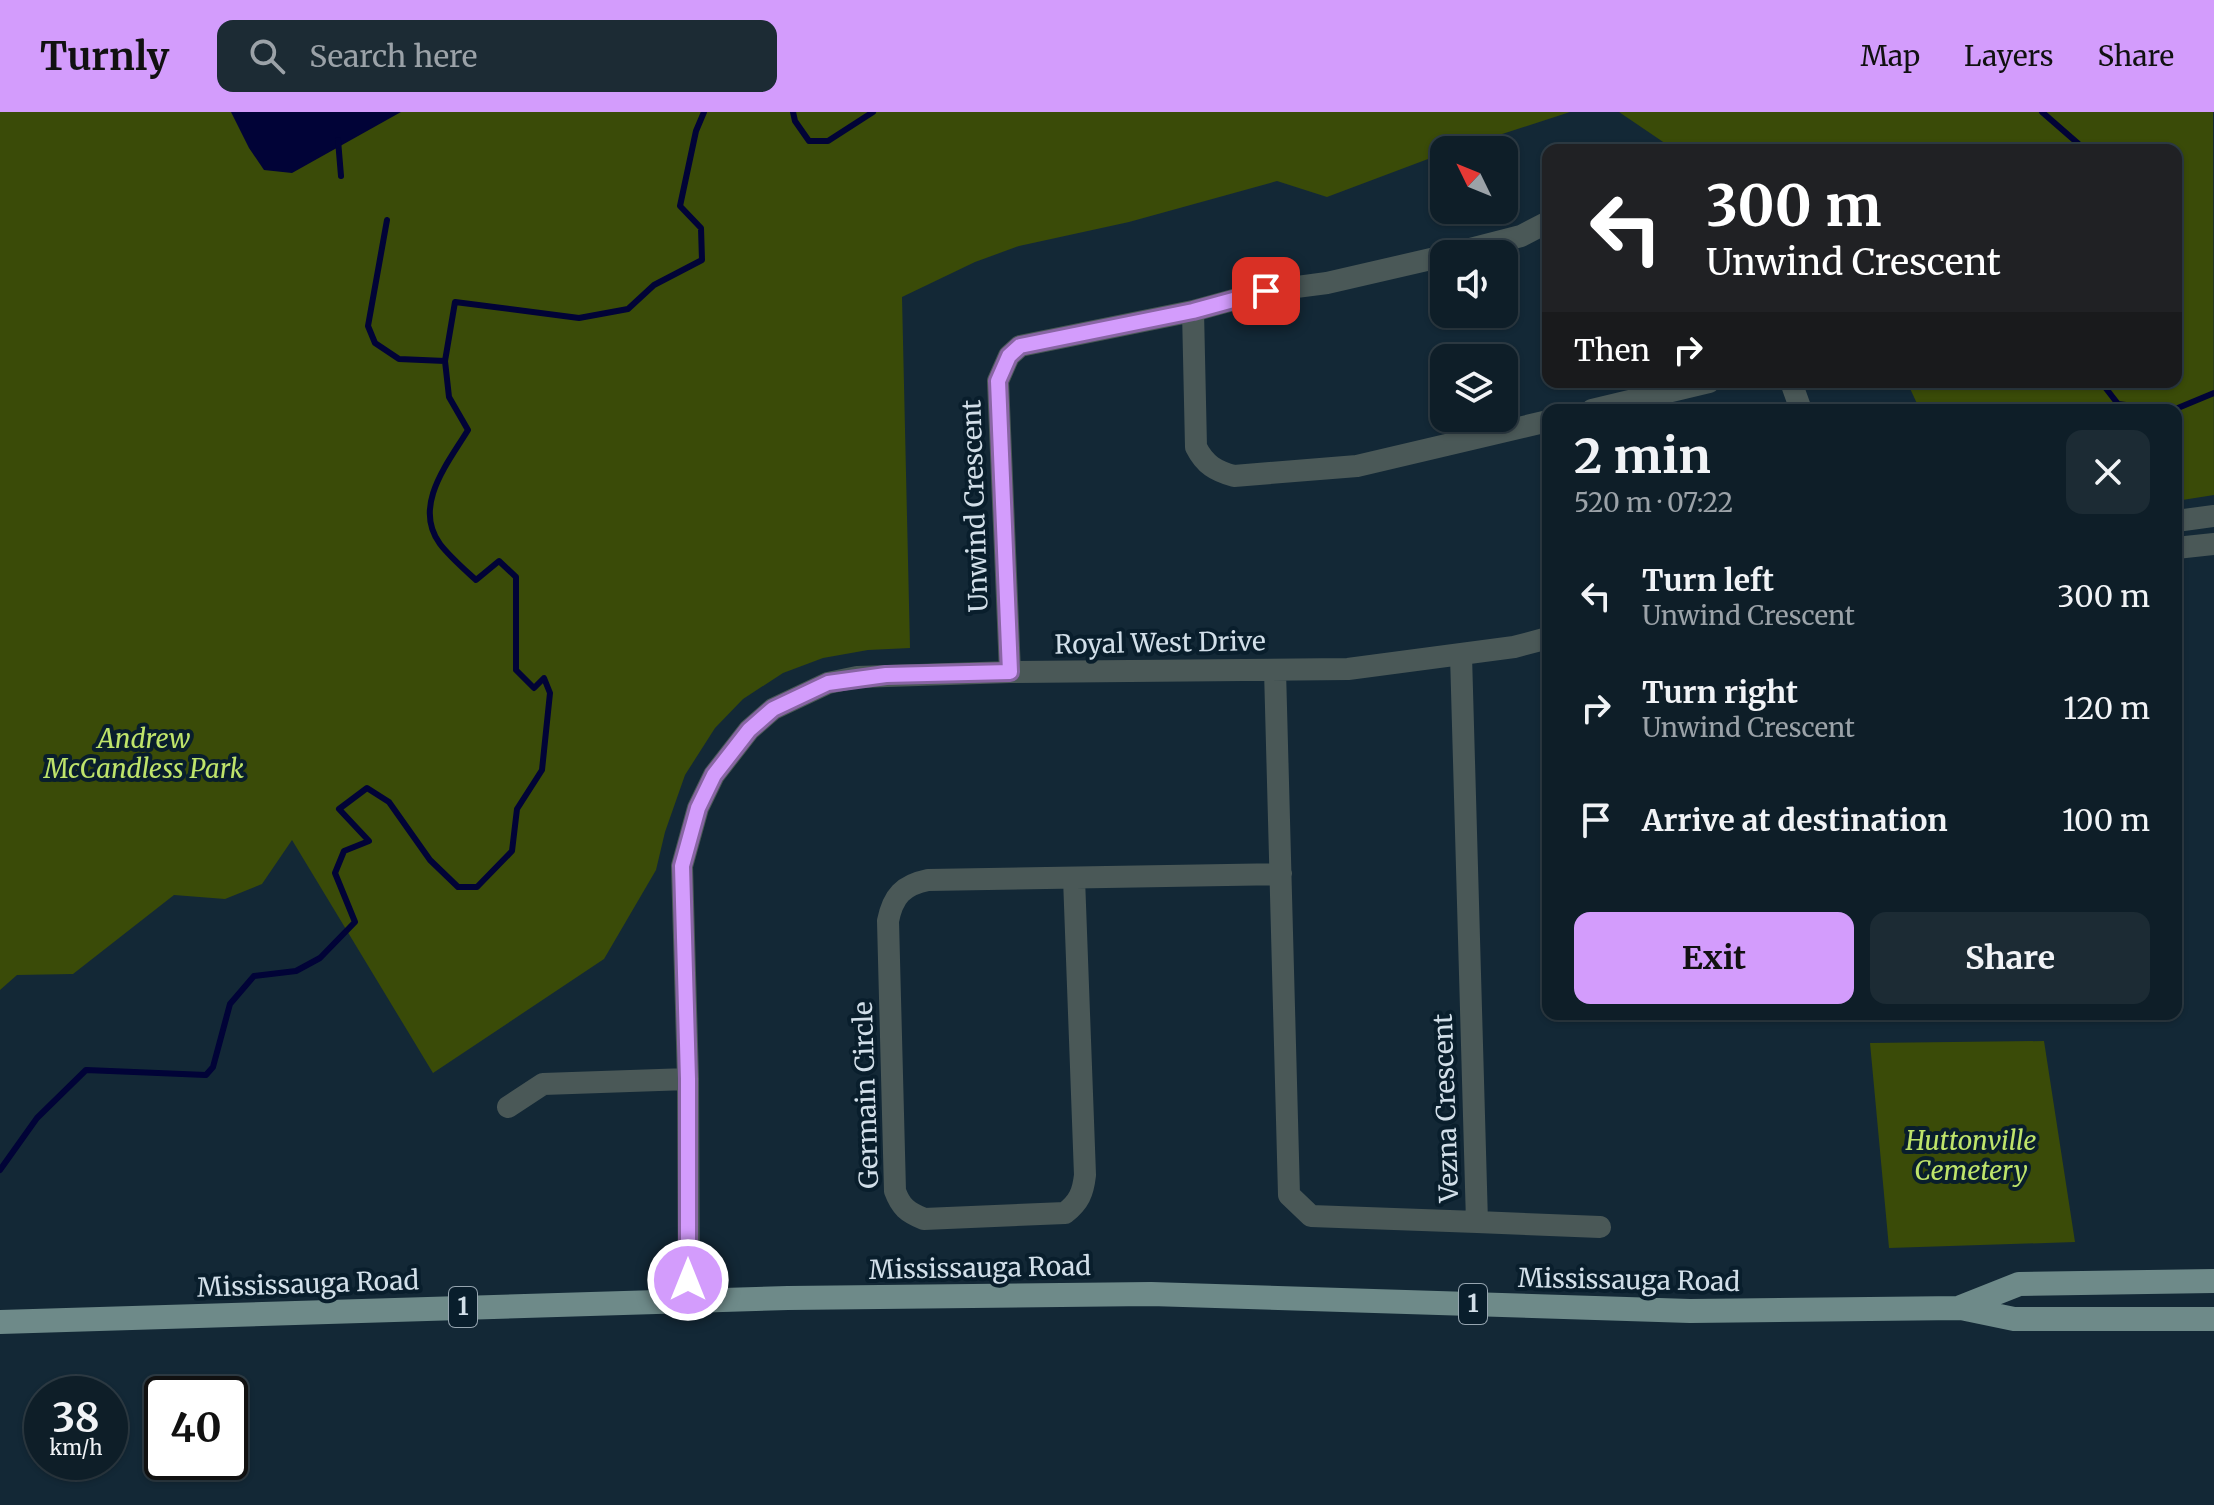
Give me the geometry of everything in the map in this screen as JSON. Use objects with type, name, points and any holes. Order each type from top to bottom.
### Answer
[{"type":"main road","name":"Mississauga Road","points":[[1961,1308],[2019,1284],[2214,1281]]},
{"type":"main road","name":"Mississauga Road","points":[[0,1322],[689,1300],[1151,1294],[1690,1311],[1961,1308],[2014,1319],[2214,1319]]},
{"type":"street","points":[[1505,240],[1542,225]]},
{"type":"street","name":"Unwind Crescent","points":[[1010,672],[998,381],[1009,356],[1020,346],[1193,311],[1266,291],[1327,283],[1430,259]]},
{"type":"street","points":[[1193,311],[1196,447],[1208,465],[1221,472],[1234,476],[1357,466],[1542,422]]},
{"type":"street","points":[[1617,404],[1684,388]]},
{"type":"street","points":[[2182,520],[2214,516]]},
{"type":"street","points":[[2182,547],[2214,544]]},
{"type":"street","name":"Royal West Drive","points":[[689,1300],[688,1079],[682,866],[698,808],[714,775],[749,730],[773,709],[828,683],[886,675],[1348,669],[1514,647],[1542,640]]},
{"type":"street","name":"Vezna Crescent","points":[[1275,670],[1289,1195],[1311,1216],[1477,1222],[1461,655]]},
{"type":"street","name":"Germain Circle","points":[[1074,878],[1085,1175],[1084,1190],[1078,1203],[1065,1213],[924,1219],[909,1213],[901,1207],[895,1191],[888,921],[891,904],[899,892],[912,883],[928,880],[1281,874]]},
{"type":"street","points":[[508,1107],[543,1084],[688,1079]]},
{"type":"street","points":[[1477,1222],[1600,1227]]},
{"type":"green space","name":"Andrew McCandless Park","points":[[0,112],[1570,112],[1496,136],[1430,136],[1430,158],[1327,197],[1277,181],[1129,222],[1019,246],[975,262],[902,297],[910,648],[868,650],[823,658],[783,673],[743,699],[715,728],[685,775],[665,832],[656,870],[604,959],[433,1073],[292,840],[262,884],[225,899],[174,895],[73,974],[17,975],[0,990]]},
{"type":"green space","points":[[1619,112],[2213,112],[2214,495],[2182,500],[2182,404],[1917,404],[1910,388],[2182,388],[2182,144],[1666,144]]},
{"type":"green space","name":"Huttonville Cemetery","points":[[2044,1041],[2075,1242],[1889,1248],[1870,1043]]},
{"type":"shaded area","points":[[231,112],[401,112],[292,173],[264,170]]},
{"type":"waterway","points":[[0,1170],[37,1118],[86,1070],[206,1075],[213,1067],[230,1004],[254,976],[296,971],[320,958],[355,922],[335,873],[344,851],[369,841],[339,809],[367,788],[389,802],[430,860],[458,887],[477,887],[512,851],[517,809],[542,770],[550,693],[544,678],[534,688],[516,670],[516,577],[499,561],[476,580],[444,549],[432,530],[431,500],[436,485],[468,430],[449,397],[445,361],[455,302],[579,318],[628,309],[654,285],[702,260],[701,228],[680,206],[696,131],[704,112]]},
{"type":"waterway","points":[[793,112],[795,121],[809,141],[828,141],[873,112]]},
{"type":"waterway","points":[[2042,112],[2079,144]]},
{"type":"waterway","points":[[338,140],[341,176]]},
{"type":"waterway","points":[[387,220],[368,326],[375,343],[399,359],[445,361]]},
{"type":"waterway","points":[[2106,388],[2118,404]]},
{"type":"waterway","points":[[2182,406],[2214,393]]},
{"type":"route","points":[[688,1280],[688,1079],[682,866],[698,808],[714,775],[749,730],[773,709],[828,683],[886,675],[1010,672],[998,381],[1009,356],[1020,346],[1193,311],[1266,291]]}]
